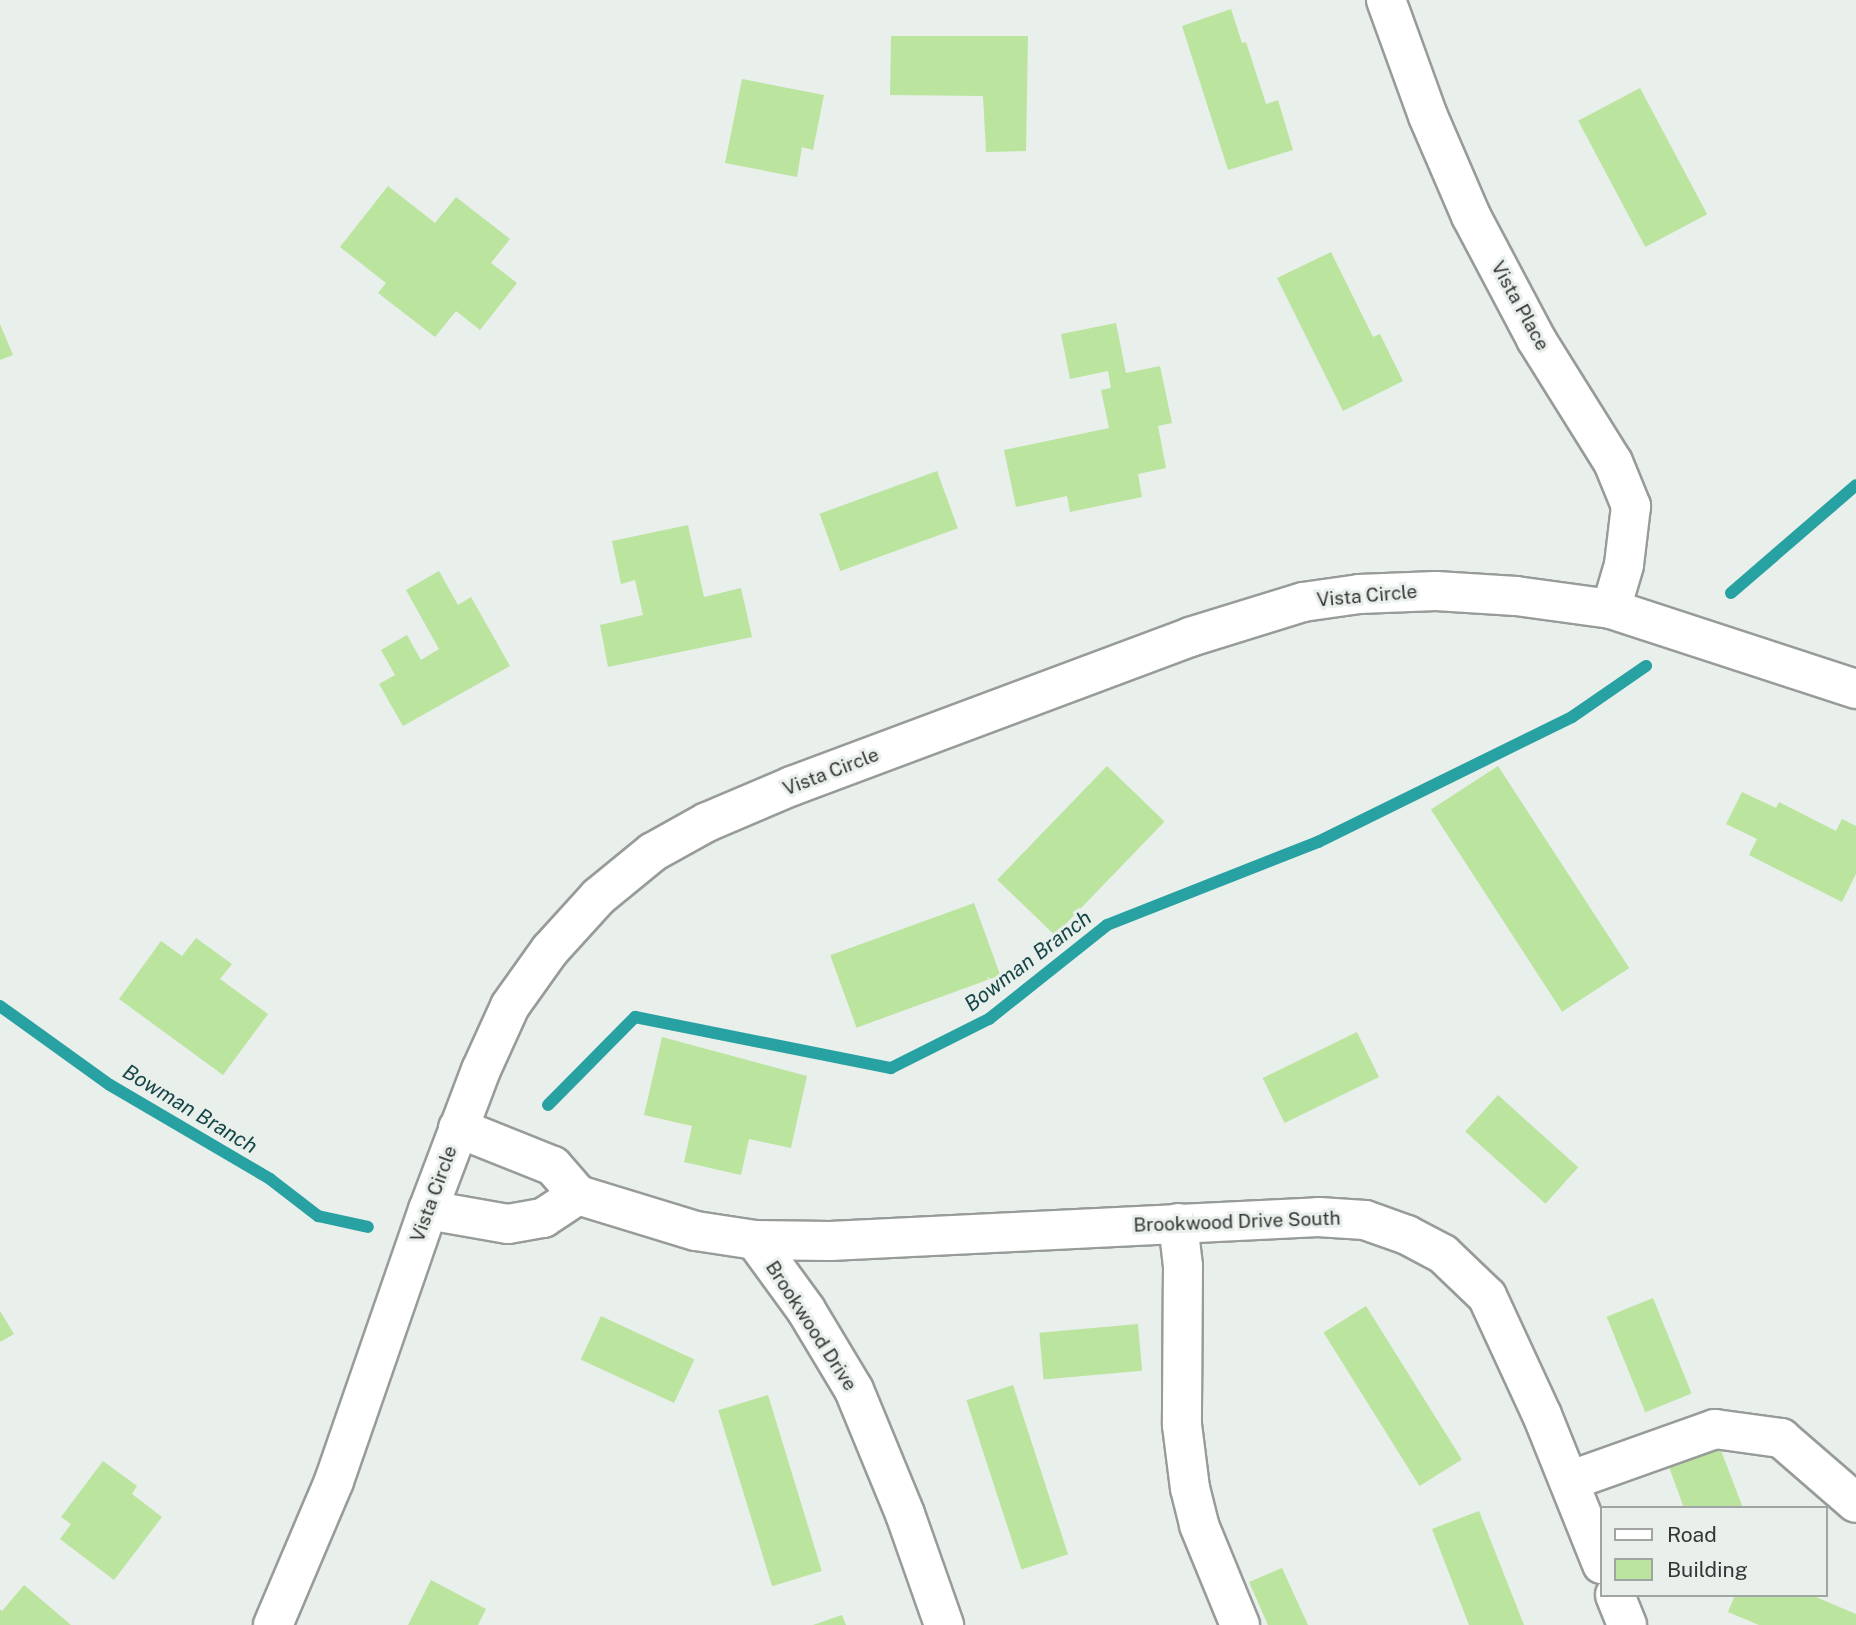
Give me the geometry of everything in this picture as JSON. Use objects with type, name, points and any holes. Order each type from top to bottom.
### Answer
[{"type":"street","name":"Vista Place","points":[[1386,0],[1428,116],[1471,216],[1536,338],[1613,462],[1631,506],[1624,565],[1611,609]]},
{"type":"street","name":"Vista Circle","points":[[273,1625],[334,1481],[458,1128],[510,1006],[550,950],[598,897],[653,852],[707,822],[793,786],[1164,647],[1304,602],[1359,594],[1436,591],[1516,596],[1611,609],[1856,689]]},
{"type":"street","points":[[428,1210],[508,1224],[543,1218],[578,1195],[553,1166],[458,1128]]},
{"type":"street","name":"Brookwood Drive","points":[[578,1195],[696,1231],[755,1240],[806,1310],[854,1390],[905,1514],[944,1625]]},
{"type":"street","name":"Brookwood Drive South","points":[[755,1240],[830,1241],[1318,1217],[1365,1220],[1408,1235],[1443,1254],[1488,1296],[1601,1561]]},
{"type":"street","points":[[1178,1223],[1183,1266],[1182,1425],[1190,1488],[1199,1525],[1240,1625]]},
{"type":"street","points":[[1569,1481],[1715,1429],[1781,1438],[1856,1503]]},
{"type":"street","points":[[1616,1597],[1627,1625]]},
{"type":"building","points":[[1231,9],[1242,43],[1246,42],[1266,104],[1278,100],[1293,150],[1228,170],[1182,26]]},
{"type":"building","points":[[891,36],[1028,36],[1026,151],[986,152],[983,96],[890,95]]},
{"type":"building","points":[[742,79],[824,95],[813,150],[802,147],[797,177],[725,163]]},
{"type":"building","points":[[1640,88],[1707,214],[1645,247],[1578,121]]},
{"type":"building","points":[[388,186],[435,223],[456,197],[510,239],[491,263],[517,283],[480,330],[456,311],[435,337],[378,293],[386,283],[340,247]]},
{"type":"building","points":[[1331,252],[1373,337],[1380,334],[1403,381],[1343,411],[1277,278]]},
{"type":"building","points":[[1116,323],[1126,373],[1160,366],[1172,423],[1158,426],[1166,468],[1138,474],[1142,497],[1070,512],[1067,496],[1016,507],[1004,450],[1109,428],[1101,390],[1111,388],[1108,371],[1070,379],[1061,334]]},
{"type":"building","points":[[0,324],[13,355],[0,360]]},
{"type":"building","points":[[937,471],[958,528],[840,571],[820,514]]},
{"type":"building","points":[[688,525],[704,597],[741,588],[752,637],[608,667],[600,625],[643,615],[635,580],[621,584],[612,541]]},
{"type":"building","points":[[439,571],[458,605],[471,597],[510,666],[403,726],[379,684],[395,675],[381,650],[407,635],[421,660],[439,649],[406,590]]},
{"type":"building","points":[[1107,766],[1165,822],[1055,935],[997,880]]},
{"type":"building","points":[[1498,766],[1629,968],[1562,1012],[1431,810]]},
{"type":"building","points":[[1742,792],[1776,808],[1779,802],[1836,831],[1842,819],[1856,826],[1856,874],[1842,902],[1749,855],[1757,839],[1726,824]]},
{"type":"building","points":[[974,903],[1000,975],[857,1028],[830,955]]},
{"type":"building","points":[[196,938],[232,964],[220,979],[268,1014],[223,1075],[119,999],[161,941],[182,956]]},
{"type":"building","points":[[1357,1032],[1379,1077],[1285,1123],[1263,1078]]},
{"type":"building","points":[[662,1037],[807,1076],[791,1148],[749,1139],[741,1175],[684,1162],[692,1126],[644,1115]]},
{"type":"building","points":[[1498,1095],[1578,1167],[1545,1204],[1465,1131]]},
{"type":"building","points":[[1653,1298],[1692,1393],[1645,1412],[1607,1317]]},
{"type":"building","points":[[1366,1306],[1462,1459],[1420,1486],[1324,1332]]},
{"type":"building","points":[[0,1311],[14,1334],[0,1342]]},
{"type":"building","points":[[601,1316],[694,1360],[674,1403],[581,1360]]},
{"type":"building","points":[[1138,1324],[1142,1371],[1043,1379],[1039,1333]]},
{"type":"building","points":[[1013,1385],[1068,1554],[1021,1569],[966,1400]]},
{"type":"building","points":[[768,1395],[822,1571],[772,1586],[718,1410]]},
{"type":"building","points":[[1720,1448],[1742,1506],[1683,1506],[1669,1467]]},
{"type":"building","points":[[103,1461],[137,1486],[132,1494],[162,1517],[114,1580],[60,1539],[71,1524],[61,1517]]},
{"type":"building","points":[[1479,1511],[1524,1625],[1469,1625],[1432,1529]]},
{"type":"building","points":[[1282,1568],[1308,1625],[1268,1625],[1249,1582]]},
{"type":"building","points":[[431,1580],[486,1609],[478,1625],[408,1625]]},
{"type":"building","points":[[24,1585],[71,1625],[0,1625],[0,1609],[2,1611]]},
{"type":"building","points":[[1734,1597],[1816,1597],[1856,1614],[1856,1625],[1759,1625],[1728,1612]]},
{"type":"building","points":[[842,1615],[846,1625],[813,1625]]},
{"type":"waterway","name":"Bowman Branch","points":[[1731,593],[1856,485]]},
{"type":"waterway","name":"Bowman Branch","points":[[548,1105],[635,1017],[891,1068],[989,1019],[1107,925],[1318,842],[1572,717],[1646,666]]},
{"type":"waterway","name":"Bowman Branch","points":[[0,1006],[110,1085],[270,1179],[318,1216],[368,1227]]}]
